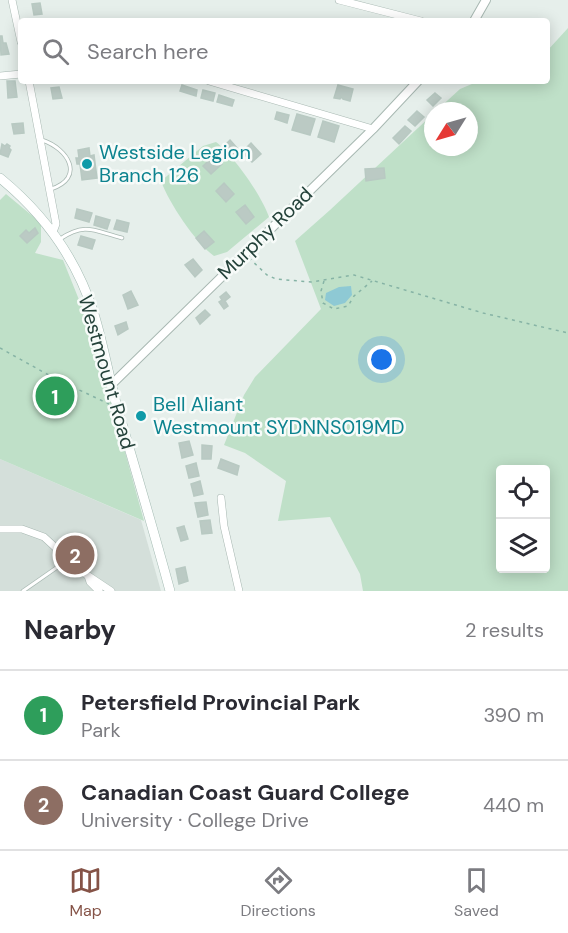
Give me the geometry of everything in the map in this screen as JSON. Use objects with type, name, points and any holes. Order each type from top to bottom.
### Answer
[{"type":"main road","name":"Westmount Road","points":[[0,178],[36,210],[56,236],[81,281],[93,312],[111,384],[170,591]]},
{"type":"street","points":[[12,0],[18,22]]},
{"type":"street","points":[[339,0],[409,18]]},
{"type":"street","points":[[476,18],[486,0]]},
{"type":"street","points":[[0,76],[18,74]]},
{"type":"street","points":[[30,84],[56,224],[56,236]]},
{"type":"street","points":[[220,84],[373,129]]},
{"type":"street","name":"Murphy Road","points":[[111,384],[373,129],[415,84]]},
{"type":"street","points":[[221,498],[224,526],[239,591]]},
{"type":"street","points":[[0,529],[22,529],[44,537],[88,576],[111,591]]},
{"type":"street","points":[[88,576],[90,582],[99,591]]},
{"type":"lane","points":[[41,140],[53,144],[68,157],[70,164],[70,176],[60,186],[49,190]]},
{"type":"lane","points":[[56,236],[83,228],[122,238]]},
{"type":"lane","points":[[23,591],[69,559]]},
{"type":"path","points":[[244,254],[276,279],[298,282],[354,275],[483,313],[568,333]]},
{"type":"path","points":[[324,280],[321,291],[323,303],[334,309],[348,306],[354,296],[372,281]]},
{"type":"path","points":[[0,348],[54,378],[118,408]]},
{"type":"shaded area","points":[[0,459],[141,520],[161,591],[0,591]]},
{"type":"green space","points":[[568,28],[568,591],[363,591],[360,574],[330,517],[278,521],[286,481],[245,453],[224,445],[244,395],[255,377],[321,309],[295,241],[424,122],[424,156],[478,156],[478,102],[446,102],[460,89],[472,84],[550,84],[550,48]]},
{"type":"green space","points":[[216,142],[247,177],[269,217],[227,252],[214,256],[183,222],[161,181],[203,146]]},
{"type":"green space","points":[[6,194],[41,223],[41,242],[35,253],[63,260],[92,332],[144,521],[0,459],[0,200]]},
{"type":"water","points":[[351,286],[352,295],[345,303],[334,306],[325,300],[326,293],[339,287]]},
{"type":"building","points":[[40,3],[42,14],[34,15],[32,4]]},
{"type":"building","points":[[0,36],[2,36],[3,43],[6,43],[9,54],[1,55]]},
{"type":"building","points":[[7,81],[15,81],[17,97],[8,98]]},
{"type":"building","points":[[182,85],[197,90],[196,96],[180,91]]},
{"type":"building","points":[[338,85],[353,89],[350,101],[341,97],[340,99],[334,98]]},
{"type":"building","points":[[59,87],[62,98],[53,99],[51,88]]},
{"type":"building","points":[[203,90],[215,93],[213,101],[201,98]]},
{"type":"building","points":[[435,93],[441,98],[437,102],[427,100]]},
{"type":"building","points":[[219,95],[234,100],[232,106],[217,102]]},
{"type":"building","points":[[417,111],[424,117],[415,126],[408,120]]},
{"type":"building","points":[[277,112],[289,115],[287,123],[275,119]]},
{"type":"building","points":[[297,114],[315,119],[310,135],[292,130]]},
{"type":"building","points":[[323,121],[339,126],[334,142],[318,137]]},
{"type":"building","points":[[23,123],[24,133],[14,134],[12,124]]},
{"type":"building","points":[[405,126],[411,131],[399,144],[393,138]]},
{"type":"building","points":[[230,140],[238,149],[227,159],[220,150]]},
{"type":"building","points":[[251,143],[261,154],[252,162],[242,152]]},
{"type":"building","points":[[2,144],[10,146],[8,157],[0,154]]},
{"type":"building","name":"Westside Legion Branch 126","points":[[89,148],[90,156],[94,155],[97,178],[82,180],[80,164],[77,164],[76,158],[79,158],[78,150]]},
{"type":"building","points":[[214,156],[222,164],[211,174],[203,166]]},
{"type":"building","points":[[384,168],[385,178],[366,181],[365,169]]},
{"type":"building","points":[[224,183],[234,194],[226,202],[216,191]]},
{"type":"building","points":[[245,205],[254,217],[246,224],[236,212]]},
{"type":"building","points":[[77,209],[92,213],[89,222],[75,218]]},
{"type":"building","points":[[96,216],[110,220],[107,229],[94,225]]},
{"type":"building","points":[[117,220],[129,223],[127,232],[114,229]]},
{"type":"building","points":[[35,228],[38,233],[27,243],[20,236],[26,230],[29,233]]},
{"type":"building","points":[[204,231],[214,242],[205,249],[196,238]]},
{"type":"building","points":[[81,236],[95,240],[92,249],[78,245]]},
{"type":"building","points":[[193,259],[202,270],[195,277],[185,265]]},
{"type":"building","points":[[131,291],[138,305],[128,309],[123,295]]},
{"type":"building","points":[[226,292],[230,297],[225,301],[228,306],[224,309],[219,302],[222,300],[220,297]]},
{"type":"building","points":[[205,310],[210,315],[200,324],[196,318]]},
{"type":"building","points":[[126,322],[128,329],[118,335],[115,326]]},
{"type":"building","points":[[189,441],[193,455],[182,458],[179,443]]},
{"type":"building","points":[[202,445],[212,446],[211,459],[202,459]]},
{"type":"building","points":[[221,459],[239,466],[237,475],[218,468]]},
{"type":"building","points":[[196,463],[199,476],[189,478],[186,466]]},
{"type":"building","points":[[200,481],[203,494],[194,496],[191,484]]},
{"type":"building","points":[[206,502],[208,515],[198,517],[195,503]]},
{"type":"building","points":[[210,520],[212,533],[202,534],[200,521]]},
{"type":"building","points":[[184,526],[188,539],[181,541],[177,528]]},
{"type":"building","points":[[185,567],[188,581],[179,584],[176,569]]},
{"type":"place","name":"Westside Legion Branch 126","points":[[87,164]]},
{"type":"place","name":"Petersfield Provincial Park","points":[[55,396]]},
{"type":"place","name":"Bell Aliant Westmount SYDNNS019MD","points":[[141,416]]},
{"type":"place","name":"Canadian Coast Guard College","points":[[75,555]]}]
